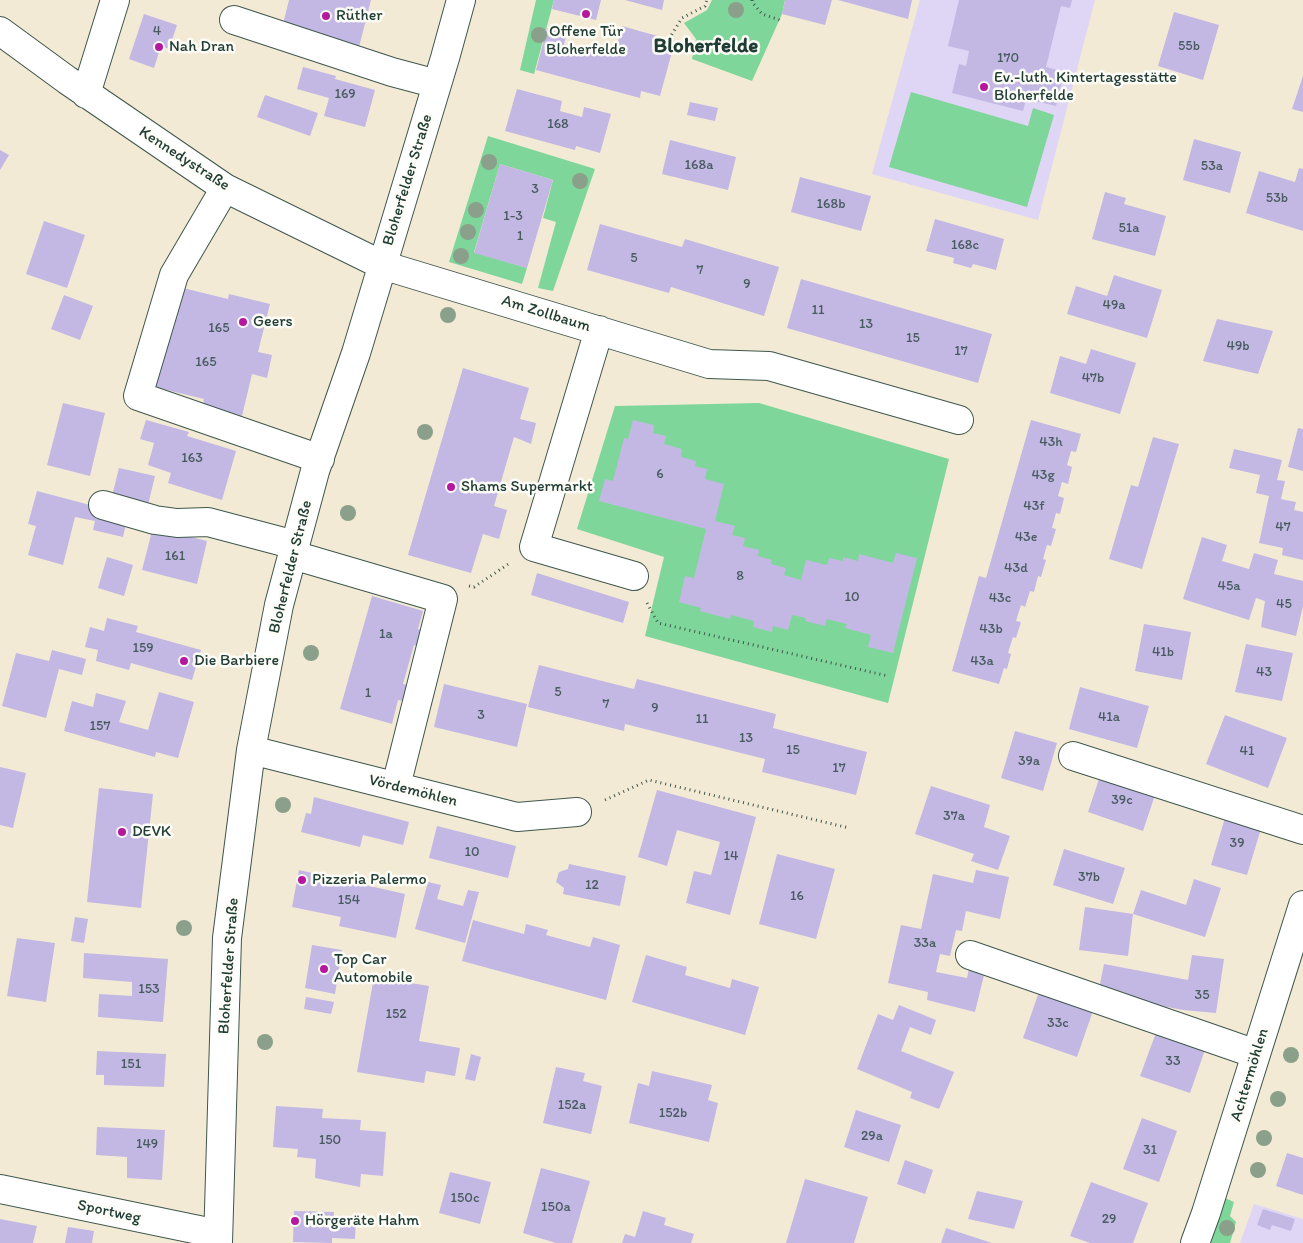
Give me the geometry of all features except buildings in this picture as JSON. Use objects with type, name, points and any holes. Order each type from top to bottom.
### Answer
[{"type":"street","points":[[86,94],[115,0]]},
{"type":"street","name":"Bloherfelder Straße","points":[[218,1238],[227,938],[251,750],[279,604],[320,459],[356,352],[437,84],[460,0]]},
{"type":"street","points":[[234,20],[392,72],[437,84]]},
{"type":"street","name":"Kennedystraße","points":[[0,31],[86,94],[225,188],[382,265]]},
{"type":"street","points":[[225,188],[174,275],[138,396],[320,459]]},
{"type":"street","name":"Am Zollbaum","points":[[382,265],[709,364],[769,366],[959,420]]},
{"type":"street","points":[[599,330],[534,547],[634,576]]},
{"type":"street","points":[[103,505],[155,520],[177,523],[208,522],[443,599],[396,786]]},
{"type":"street","name":"Vördemöhlen","points":[[251,750],[517,817],[577,812]]},
{"type":"street","points":[[1073,756],[1303,830]]},
{"type":"street","name":"Achtermöhlen","points":[[1195,1243],[1303,905]]},
{"type":"street","points":[[970,955],[1256,1054]]},
{"type":"street","name":"Sportweg","points":[[0,1190],[218,1238]]},
{"type":"path","points":[[669,40],[682,18],[705,6],[707,0]]},
{"type":"path","points":[[752,0],[762,14],[780,20]]},
{"type":"path","points":[[465,585],[474,587],[534,547]]},
{"type":"path","points":[[634,576],[658,623],[888,676]]},
{"type":"path","points":[[577,812],[649,780],[849,828]]},
{"type":"shaded area","name":"Ev.-luth. Kintertagesstätte Bloherfelde","points":[[920,0],[1095,0],[1038,220],[872,174]]},
{"type":"shaded area","points":[[1254,1204],[1303,1219],[1303,1243],[1240,1243]]},
{"type":"green space","points":[[536,0],[554,0],[534,74],[520,70]]},
{"type":"green space","points":[[712,0],[785,0],[782,14],[752,81],[692,59],[696,39],[684,23],[707,10]]},
{"type":"green space","points":[[911,92],[1028,126],[1033,108],[1054,115],[1027,207],[889,167]]},
{"type":"green space","points":[[488,136],[595,169],[553,291],[538,288],[556,222],[543,218],[553,180],[500,164],[474,252],[527,268],[522,284],[449,262]]},
{"type":"green space","points":[[759,403],[949,459],[888,703],[645,636],[664,557],[577,529],[615,406]]},
{"type":"green space","points":[[1225,1198],[1234,1202],[1230,1216],[1236,1222],[1230,1243],[1210,1243]]},
{"type":"place","name":"Offene Tür Bloherfelde","points":[[586,14]]},
{"type":"place","name":"Rüther","points":[[326,16]]},
{"type":"place","name":"Nah Dran","points":[[159,47]]},
{"type":"place","name":"Ev.-luth. Kintertagesstätte Bloherfelde","points":[[984,87]]},
{"type":"place","name":"Geers","points":[[243,322]]},
{"type":"place","name":"Shams Supermarkt","points":[[451,487]]},
{"type":"place","name":"Die Barbiere","points":[[184,661]]},
{"type":"place","name":"DEVK","points":[[122,832]]},
{"type":"place","name":"Pizzeria Palermo","points":[[302,880]]},
{"type":"place","name":"Top Car Automobile","points":[[324,969]]},
{"type":"place","name":"Hörgeräte Hahm","points":[[295,1221]]},
{"type":"district","name":"Bloherfelde","points":[[706,47]]}]
